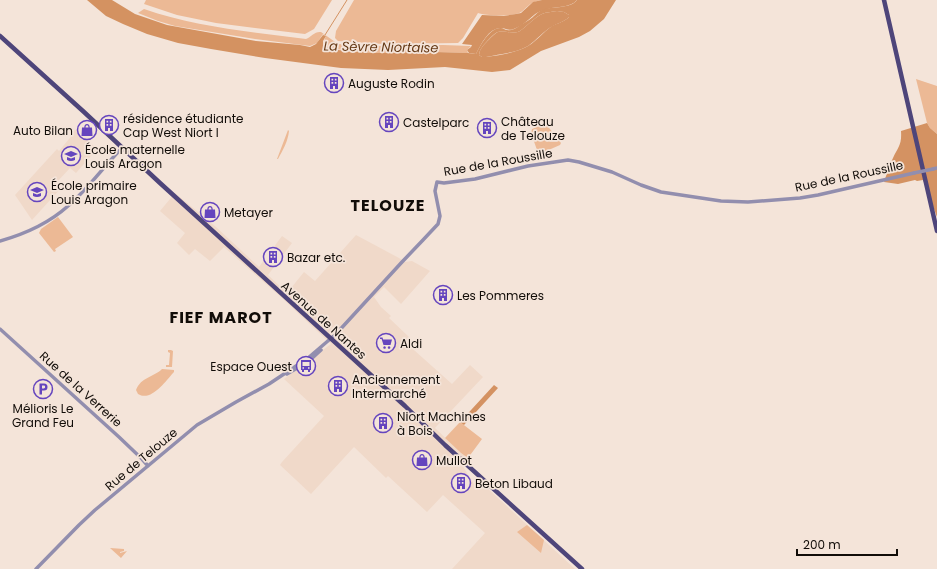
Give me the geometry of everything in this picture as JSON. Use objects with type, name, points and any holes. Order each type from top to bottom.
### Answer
[{"type":"main road","points":[[884,0],[937,231]]},
{"type":"main road","name":"Avenue de Nantes","points":[[0,36],[582,569]]},
{"type":"street","points":[[0,241],[27,233],[48,221],[66,208],[78,197],[122,148]]},
{"type":"street","name":"Rue de la Roussille","points":[[437,182],[474,179],[528,166],[568,160],[612,172],[661,192],[721,201],[748,202],[818,195],[935,168]]},
{"type":"street","name":"Rue de Telouze","points":[[36,569],[95,510],[197,425],[230,405],[282,378],[309,361],[324,347],[325,344],[438,224],[440,216],[435,191],[437,182]]},
{"type":"street","name":"Rue de la Verrerie","points":[[0,329],[116,434],[148,466]]},
{"type":"shaded area","points":[[87,0],[112,0],[135,14],[167,25],[256,41],[310,47],[316,44],[323,35],[326,36],[323,41],[323,46],[326,49],[373,53],[435,52],[476,54],[480,46],[493,31],[501,28],[513,30],[542,10],[570,5],[577,0],[616,0],[604,19],[590,31],[579,37],[541,51],[510,70],[492,72],[445,67],[388,70],[341,68],[265,58],[178,43],[147,34],[106,16]],"holes":[[[557,11],[564,12],[569,15],[569,17],[552,26],[528,46],[499,55],[487,57],[482,57],[479,55],[484,45],[496,33],[517,32],[542,14]]]},
{"type":"shaded area","points":[[146,0],[332,0],[314,29],[305,34],[216,23],[177,15],[144,4]]},
{"type":"shaded area","points":[[354,0],[542,0],[533,3],[517,14],[493,15],[478,13],[463,38],[458,43],[384,44],[338,41],[335,38],[336,31]]},
{"type":"shaded area","points":[[542,0],[577,0],[568,6],[552,8],[539,12],[519,27],[509,30],[501,28],[492,31],[476,54],[469,53],[467,50],[472,45],[462,44],[482,15],[504,16],[521,13],[533,2]]},
{"type":"shaded area","points":[[144,9],[204,25],[265,34],[306,39],[315,33],[321,32],[338,44],[374,46],[471,46],[467,50],[468,53],[373,53],[326,48],[324,41],[326,36],[323,34],[317,43],[310,46],[255,39],[175,26],[138,13]]},
{"type":"shaded area","points":[[557,11],[564,12],[569,15],[569,17],[549,28],[528,46],[513,52],[486,57],[479,55],[484,45],[498,32],[512,33],[520,31],[539,15]]},
{"type":"shaded area","points":[[916,79],[937,86],[937,134],[927,123]]},
{"type":"shaded area","points":[[927,123],[937,134],[937,217],[923,180],[915,180],[898,184],[884,182],[890,164],[900,143],[901,131]]},
{"type":"shaded area","points":[[546,124],[561,143],[560,145],[544,152],[537,150],[531,133],[532,129]]},
{"type":"shaded area","points":[[75,130],[77,130],[97,149],[76,173],[70,168],[57,182],[56,184],[61,188],[32,220],[15,195],[57,149],[59,151]]},
{"type":"shaded area","points":[[288,130],[286,142],[280,156],[277,159]]},
{"type":"shaded area","points":[[175,193],[216,227],[259,267],[282,236],[292,243],[268,275],[287,293],[304,272],[315,281],[356,235],[405,262],[412,261],[430,271],[401,304],[384,287],[374,297],[381,307],[391,316],[389,318],[409,337],[405,342],[452,384],[470,365],[483,377],[435,428],[468,458],[462,465],[474,484],[486,487],[575,569],[452,569],[485,533],[443,495],[427,512],[388,476],[386,478],[354,447],[311,494],[280,465],[324,416],[284,379],[331,344],[224,247],[210,261],[195,249],[189,255],[177,243],[185,233],[160,211]]},
{"type":"shaded area","points":[[58,217],[73,237],[55,249],[56,251],[54,252],[39,233],[41,229]]},
{"type":"shaded area","points":[[168,350],[173,351],[172,367],[166,367],[166,365],[169,365],[170,353]]},
{"type":"shaded area","points":[[162,369],[174,370],[174,372],[162,386],[153,393],[143,396],[138,394],[136,390],[141,382]]},
{"type":"shaded area","points":[[494,385],[498,388],[464,425],[460,422]]},
{"type":"shaded area","points":[[460,422],[482,439],[468,458],[445,438]]},
{"type":"shaded area","points":[[527,525],[544,540],[541,553],[517,532]]},
{"type":"shaded area","points":[[110,548],[124,549],[124,551],[120,553],[127,551],[121,558]]},
{"type":"waterway","name":"La Sèvre Niortaise","points":[[325,35],[347,0]]},
{"type":"place","name":"Auguste Rodin","points":[[334,83]]},
{"type":"place","name":"Castelparc","points":[[389,122]]},
{"type":"place","name":"résidence étudiante Cap West Niort I","points":[[109,125]]},
{"type":"place","name":"Château de Telouze","points":[[487,128]]},
{"type":"place","name":"Auto Bilan","points":[[87,130]]},
{"type":"place","name":"École maternelle Louis Aragon","points":[[71,156]]},
{"type":"place","name":"École primaire Louis Aragon","points":[[37,192]]},
{"type":"place","name":"Metayer","points":[[210,212]]},
{"type":"place","name":"Bazar etc.","points":[[273,257]]},
{"type":"place","name":"Les Pommeres","points":[[443,295]]},
{"type":"place","name":"Aldi","points":[[386,343]]},
{"type":"place","name":"Espace Ouest","points":[[306,366]]},
{"type":"place","name":"Anciennement Intermarché","points":[[338,386]]},
{"type":"place","name":"Mélioris Le Grand Feu","points":[[43,389]]},
{"type":"place","name":"Niort Machines à Bois","points":[[383,423]]},
{"type":"place","name":"Mullot","points":[[422,460]]},
{"type":"place","name":"Beton Libaud","points":[[461,483]]},
{"type":"district","name":"TELOUZE","points":[[388,205]]},
{"type":"district","name":"FIEF MAROT","points":[[221,317]]}]
